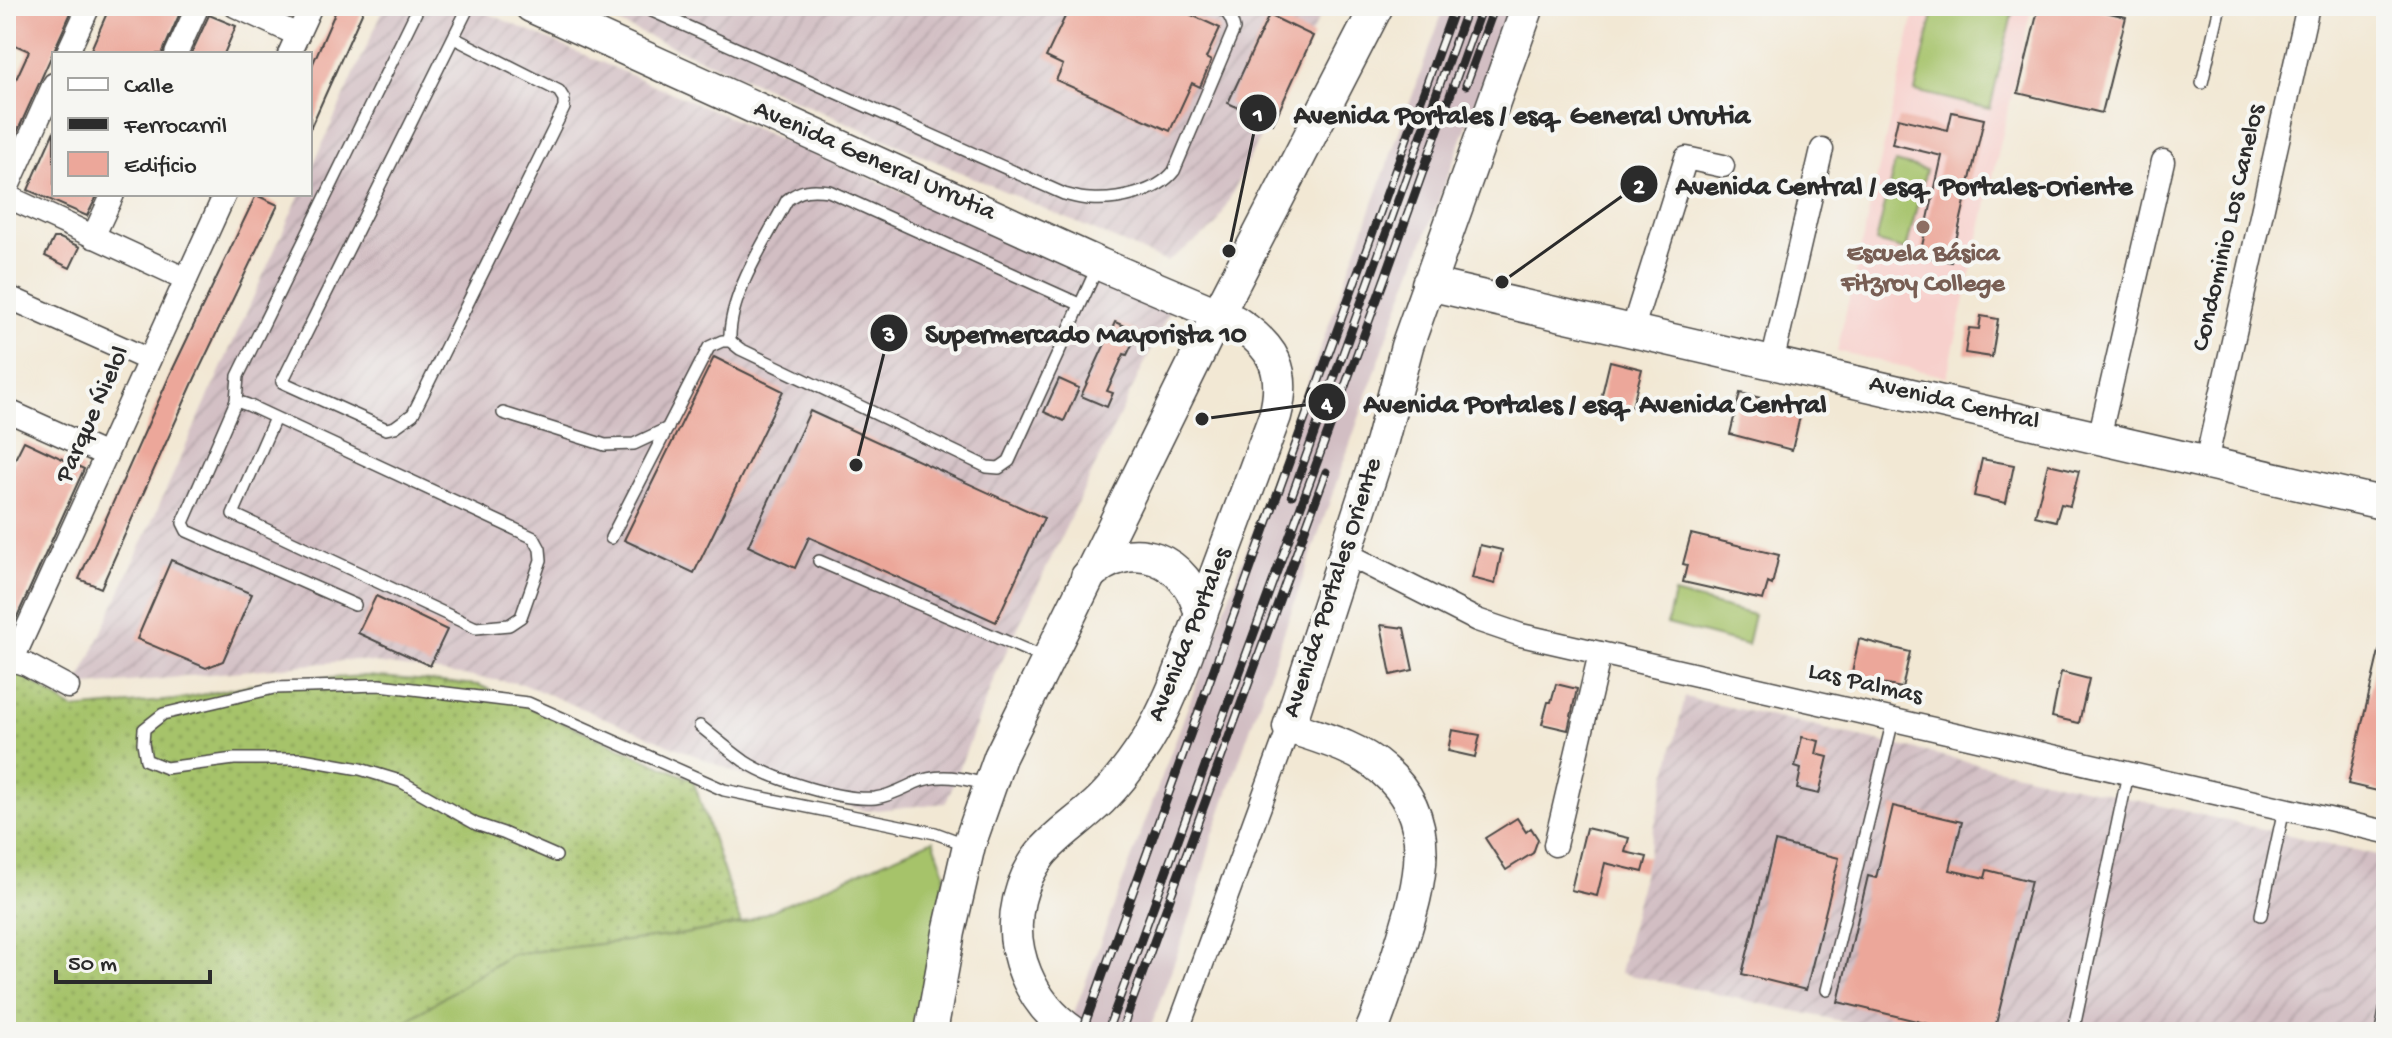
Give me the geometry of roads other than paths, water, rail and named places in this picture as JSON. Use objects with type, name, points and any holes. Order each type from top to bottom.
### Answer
[{"type":"street","points":[[68,52],[89,6]]},
{"type":"street","points":[[177,52],[198,6]]},
{"type":"street","points":[[235,6],[294,44],[311,6]]},
{"type":"street","name":"Avenida General Urrutia","points":[[531,6],[1099,264],[1218,314]]},
{"type":"street","points":[[931,1032],[969,845],[989,785],[1087,577],[1377,6]]},
{"type":"street","name":"Avenida Portales Oriente","points":[[1177,1032],[1289,727],[1381,444],[1407,346],[1528,6]]},
{"type":"street","name":"Condominio Los Canelos","points":[[2206,462],[2308,6]]},
{"type":"street","points":[[52,89],[6,194],[186,279]]},
{"type":"street","points":[[1772,363],[1822,149]]},
{"type":"street","points":[[1632,331],[1686,158],[1723,166]]},
{"type":"street","points":[[2099,438],[2163,161]]},
{"type":"street","points":[[93,237],[112,196]]},
{"type":"street","name":"Parque Ńielol","points":[[9,658],[224,196]]},
{"type":"street","name":"Avenida Central","points":[[1428,284],[2386,504]]},
{"type":"street","points":[[6,296],[149,360]]},
{"type":"street","name":"Avenida Portales","points":[[1068,1029],[1039,1000],[1020,960],[1016,922],[1023,886],[1040,853],[1100,801],[1146,743],[1170,698],[1275,416],[1280,387],[1274,361],[1262,341],[1236,322],[1218,314]]},
{"type":"street","points":[[8,415],[106,455]]},
{"type":"street","name":"Las Palmas","points":[[1345,553],[1477,620],[1521,635],[2386,832]]},
{"type":"street","points":[[1087,577],[1118,557],[1151,557],[1184,577],[1192,589],[1201,615]]},
{"type":"street","points":[[1555,845],[1600,653]]},
{"type":"street","points":[[9,658],[68,687]]},
{"type":"street","points":[[1289,727],[1344,747],[1381,768],[1405,794],[1417,823],[1421,851],[1419,884],[1371,1032]]},
{"type":"lane","points":[[355,605],[187,531],[183,523],[236,401],[238,376],[419,6]]},
{"type":"lane","points":[[454,38],[559,91],[564,99],[564,108],[413,414],[395,427],[386,429],[282,382],[469,6]]},
{"type":"lane","points":[[641,6],[1064,194],[1090,199],[1150,191],[1167,180],[1174,171],[1234,29],[1232,18],[1226,10],[1215,6]]},
{"type":"lane","points":[[2202,83],[2220,6]]},
{"type":"lane","points":[[730,341],[736,300],[787,200],[809,189],[829,191],[1079,304]]},
{"type":"lane","points":[[611,538],[709,347],[722,341],[730,341],[740,349],[987,467],[999,468],[1009,461],[1099,264]]},
{"type":"lane","points":[[236,401],[275,418],[534,538],[541,560],[521,617],[509,625],[476,628],[233,514],[275,418]]},
{"type":"lane","points":[[503,413],[605,445],[634,444],[668,428]]},
{"type":"lane","points":[[819,561],[1047,659]]},
{"type":"lane","points":[[556,856],[476,824],[400,781],[360,769],[303,759],[234,759],[166,768],[146,760],[144,729],[163,714],[274,688],[380,685],[528,703],[724,790],[935,833],[969,845]]},
{"type":"lane","points":[[1827,990],[1893,720]]},
{"type":"lane","points":[[700,726],[761,770],[781,779],[850,797],[877,798],[918,781],[940,776],[989,785]]},
{"type":"lane","points":[[2073,1032],[2128,774]]},
{"type":"lane","points":[[2261,915],[2284,809]]},
{"type":"lane","points":[[2381,1032],[2386,1006]]},
{"type":"railway","points":[[1082,1032],[1455,6]]},
{"type":"railway","points":[[1292,495],[1468,6]]},
{"type":"railway","points":[[1107,1032],[1482,6]]},
{"type":"railway","points":[[1466,85],[1495,6]]},
{"type":"railway","points":[[1121,1032],[1326,472]]},
{"type":"place","name":"Escuela Básica Fitzroy College","points":[[1923,227]]},
{"type":"place","name":"Avenida Portales / esq. General Urrutia","points":[[1229,251]]},
{"type":"place","name":"Avenida Central / esq. Portales-Oriente","points":[[1502,282]]},
{"type":"place","name":"Avenida Portales / esq. Avenida Central","points":[[1202,419]]},
{"type":"place","name":"Supermercado Mayorista 10","points":[[856,465]]}]
